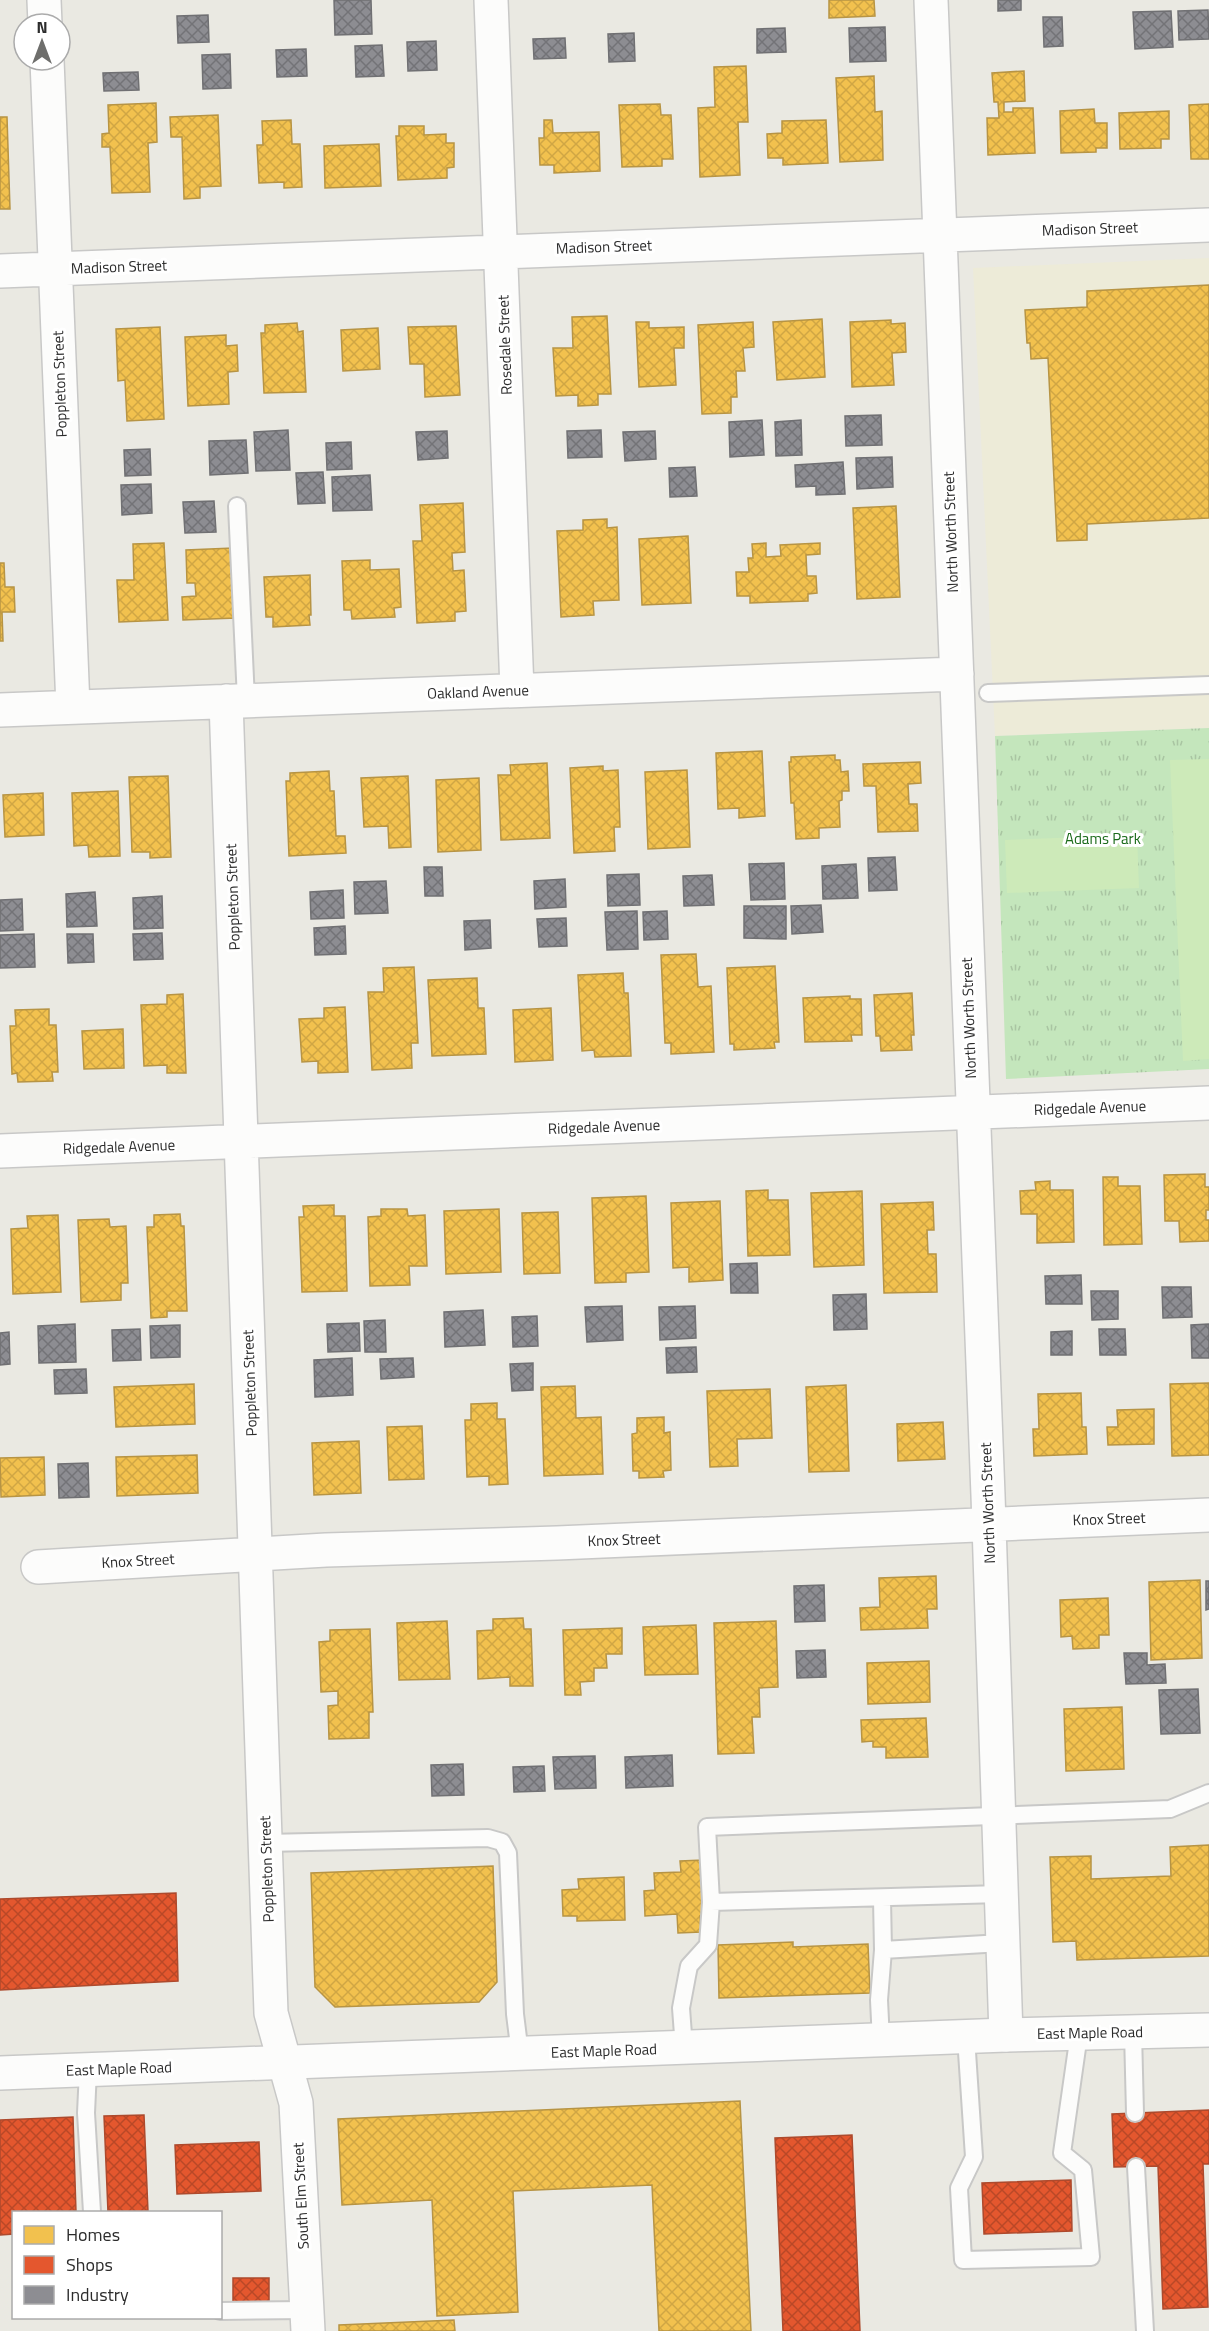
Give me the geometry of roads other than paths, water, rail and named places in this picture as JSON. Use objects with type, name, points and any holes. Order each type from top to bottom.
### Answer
[{"type":"street","name":"Rosedale Street","points":[[491,0],[517,690]]},
{"type":"street","name":"North Worth Street","points":[[931,0],[1006,2035]]},
{"type":"street","name":"Poppleton Street","points":[[48,72],[73,707]]},
{"type":"street","name":"Madison Street","points":[[0,271],[1209,225]]},
{"type":"street","name":"Oakland Avenue","points":[[0,710],[957,674]]},
{"type":"street","name":"Poppleton Street","points":[[236,701],[242,1141],[271,2013],[285,2063]]},
{"type":"street","name":"Ridgedale Avenue","points":[[0,1151],[1209,1103]]},
{"type":"street","name":"Knox Street","points":[[38,1567],[255,1554],[1209,1515]]},
{"type":"street","name":"East Maple Road","points":[[0,2073],[1006,2035],[1209,2030]]},
{"type":"street","name":"South Elm Street","points":[[285,2063],[296,2103],[308,2320]]},
{"type":"lane","points":[[236,701],[237,507]]},
{"type":"lane","points":[[988,693],[1209,685]]},
{"type":"lane","points":[[684,2048],[681,2008],[689,1966],[708,1945],[711,1902],[707,1827],[1170,1809],[1209,1793]]},
{"type":"lane","points":[[266,1843],[488,1838],[502,1842],[508,1853],[515,2014],[520,2054]]},
{"type":"lane","points":[[711,1902],[1001,1894]]},
{"type":"lane","points":[[881,2041],[879,2000],[884,1950],[882,1899]]},
{"type":"lane","points":[[884,1950],[1002,1943]]},
{"type":"lane","points":[[1133,2032],[1135,2113]]},
{"type":"lane","points":[[966,2037],[974,2157],[958,2188],[963,2260],[1090,2256],[1083,2170],[1062,2153],[1078,2034]]},
{"type":"lane","points":[[87,2070],[86,2113],[92,2211]]},
{"type":"lane","points":[[1137,2167],[1145,2331]]},
{"type":"lane","points":[[222,2311],[308,2320]]},
{"type":"park label","name":"Adams Park","points":[[1103,839]]}]
